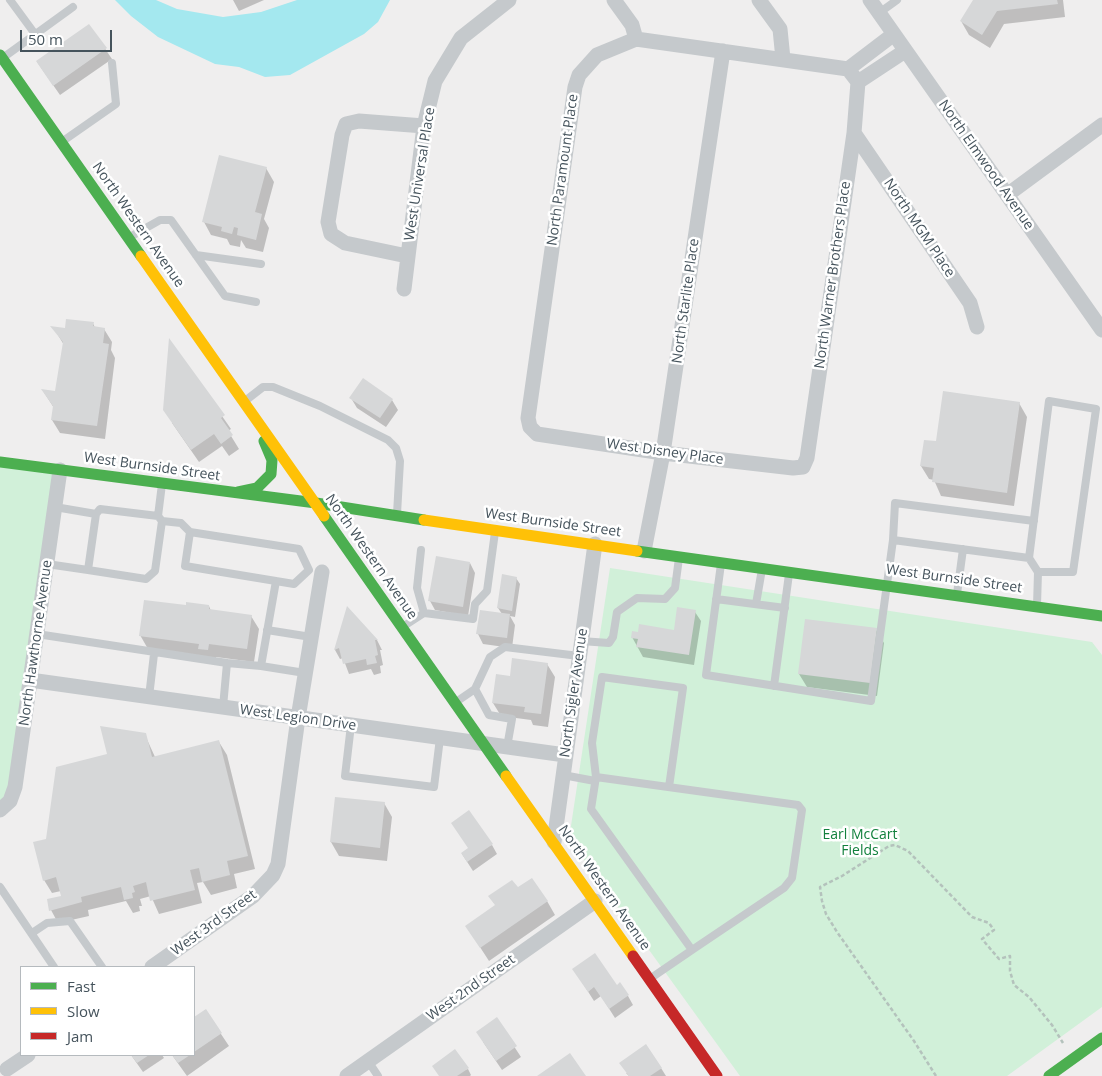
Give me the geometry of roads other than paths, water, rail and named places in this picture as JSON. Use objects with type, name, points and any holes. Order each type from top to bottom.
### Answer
[{"type":"street","name":"West Universal Place","points":[[404,288],[424,126],[435,81],[451,51],[461,38],[509,0]]},
{"type":"street","points":[[614,0],[632,25],[636,39],[848,69],[858,82],[906,51]]},
{"type":"street","points":[[759,0],[780,29],[783,59]]},
{"type":"street","name":"North Elmwood Avenue","points":[[870,0],[1102,330]]},
{"type":"street","points":[[848,69],[894,34]]},
{"type":"street","name":"North Paramount Place","points":[[530,427],[528,418],[575,87],[579,75],[598,55],[636,39]]},
{"type":"street","name":"North Starlite Place","points":[[644,551],[663,452],[723,51]]},
{"type":"street","name":"North Western Avenue","points":[[1,56],[554,842],[649,979],[709,1073]]},
{"type":"street","name":"North Warner Brothers Place","points":[[803,467],[808,458],[854,133],[858,82]]},
{"type":"street","points":[[407,256],[345,243],[332,234],[328,222],[342,135],[346,124],[359,120],[424,126]]},
{"type":"street","points":[[1006,195],[1102,125]]},
{"type":"street","name":"North MGM Place","points":[[854,133],[970,303],[977,327]]},
{"type":"street","points":[[231,493],[250,491],[263,484],[271,474],[272,460],[254,415]]},
{"type":"street","name":"West Disney Place","points":[[530,427],[537,434],[663,452],[792,468],[803,467]]},
{"type":"street","name":"West Burnside Street","points":[[0,462],[316,503],[1102,616]]},
{"type":"street","name":"North Hawthorne Avenue","points":[[0,810],[10,801],[15,787],[60,470]]},
{"type":"street","name":"North Sigler Avenue","points":[[554,842],[595,544]]},
{"type":"street","points":[[298,718],[311,637],[315,571]]},
{"type":"street","name":"West Legion Drive","points":[[30,680],[565,755]]},
{"type":"street","name":"West 3rd Street","points":[[153,966],[253,896],[274,875],[278,864],[298,718]]},
{"type":"street","name":"West 2nd Street","points":[[347,1076],[595,901]]},
{"type":"street","points":[[1049,1076],[1102,1038]]},
{"type":"street","points":[[6,1068],[26,1056]]},
{"type":"lane","points":[[10,0],[35,34]]},
{"type":"lane","points":[[879,13],[897,0]]},
{"type":"lane","points":[[1,56],[74,8]]},
{"type":"lane","points":[[62,142],[116,104],[112,63]]},
{"type":"lane","points":[[128,238],[160,220],[168,219],[175,225],[225,296],[256,302]]},
{"type":"lane","points":[[196,255],[261,264]]},
{"type":"lane","points":[[244,402],[263,387],[273,387],[320,406],[388,440],[396,448],[400,461],[397,516]]},
{"type":"lane","points":[[1036,606],[1038,572],[1029,558],[1049,401],[1096,410],[1073,572],[1038,572]]},
{"type":"lane","points":[[47,564],[146,579],[155,572],[162,484]]},
{"type":"lane","points":[[721,561],[706,675],[871,701],[893,540],[895,503],[1034,521]]},
{"type":"lane","points":[[55,507],[96,514]]},
{"type":"lane","points":[[88,570],[96,514],[100,509],[181,523],[190,532],[299,549],[315,571],[294,584],[185,566],[190,532]]},
{"type":"lane","points":[[403,628],[424,612],[473,619],[475,604],[487,591],[495,530]]},
{"type":"lane","points":[[893,540],[1029,558]]},
{"type":"lane","points":[[958,594],[963,549]]},
{"type":"lane","points":[[421,550],[417,588],[424,612]]},
{"type":"lane","points":[[581,641],[609,644],[613,637],[617,612],[637,598],[666,598],[676,588],[679,556]]},
{"type":"lane","points":[[756,604],[763,567]]},
{"type":"lane","points":[[774,686],[790,571]]},
{"type":"lane","points":[[261,666],[276,581]]},
{"type":"lane","points":[[716,599],[785,608]]},
{"type":"lane","points":[[267,630],[311,637]]},
{"type":"lane","points":[[37,634],[154,654],[305,673]]},
{"type":"lane","points":[[455,702],[475,689],[490,657],[505,648],[579,656]]},
{"type":"lane","points":[[149,697],[154,654]]},
{"type":"lane","points":[[223,707],[227,663]]},
{"type":"lane","points":[[669,787],[682,688],[602,677],[592,743],[595,779],[591,809],[692,950]]},
{"type":"lane","points":[[475,689],[489,715],[512,719],[508,747]]},
{"type":"lane","points":[[351,726],[345,776],[434,787],[440,738]]},
{"type":"lane","points":[[562,776],[669,787],[798,805],[802,810],[792,878],[784,888],[649,979]]},
{"type":"lane","points":[[0,887],[53,966]]},
{"type":"lane","points":[[32,933],[47,923],[70,921],[101,966]]},
{"type":"lane","points":[[368,1061],[378,1076]]},
{"type":"water","points":[[115,0],[156,0],[177,9],[223,17],[261,12],[297,0],[390,0],[378,22],[364,34],[290,75],[265,77],[239,67],[215,64],[158,37],[131,16]]},
{"type":"park label","name":"Earl McCart Fields","points":[[860,844]]}]
